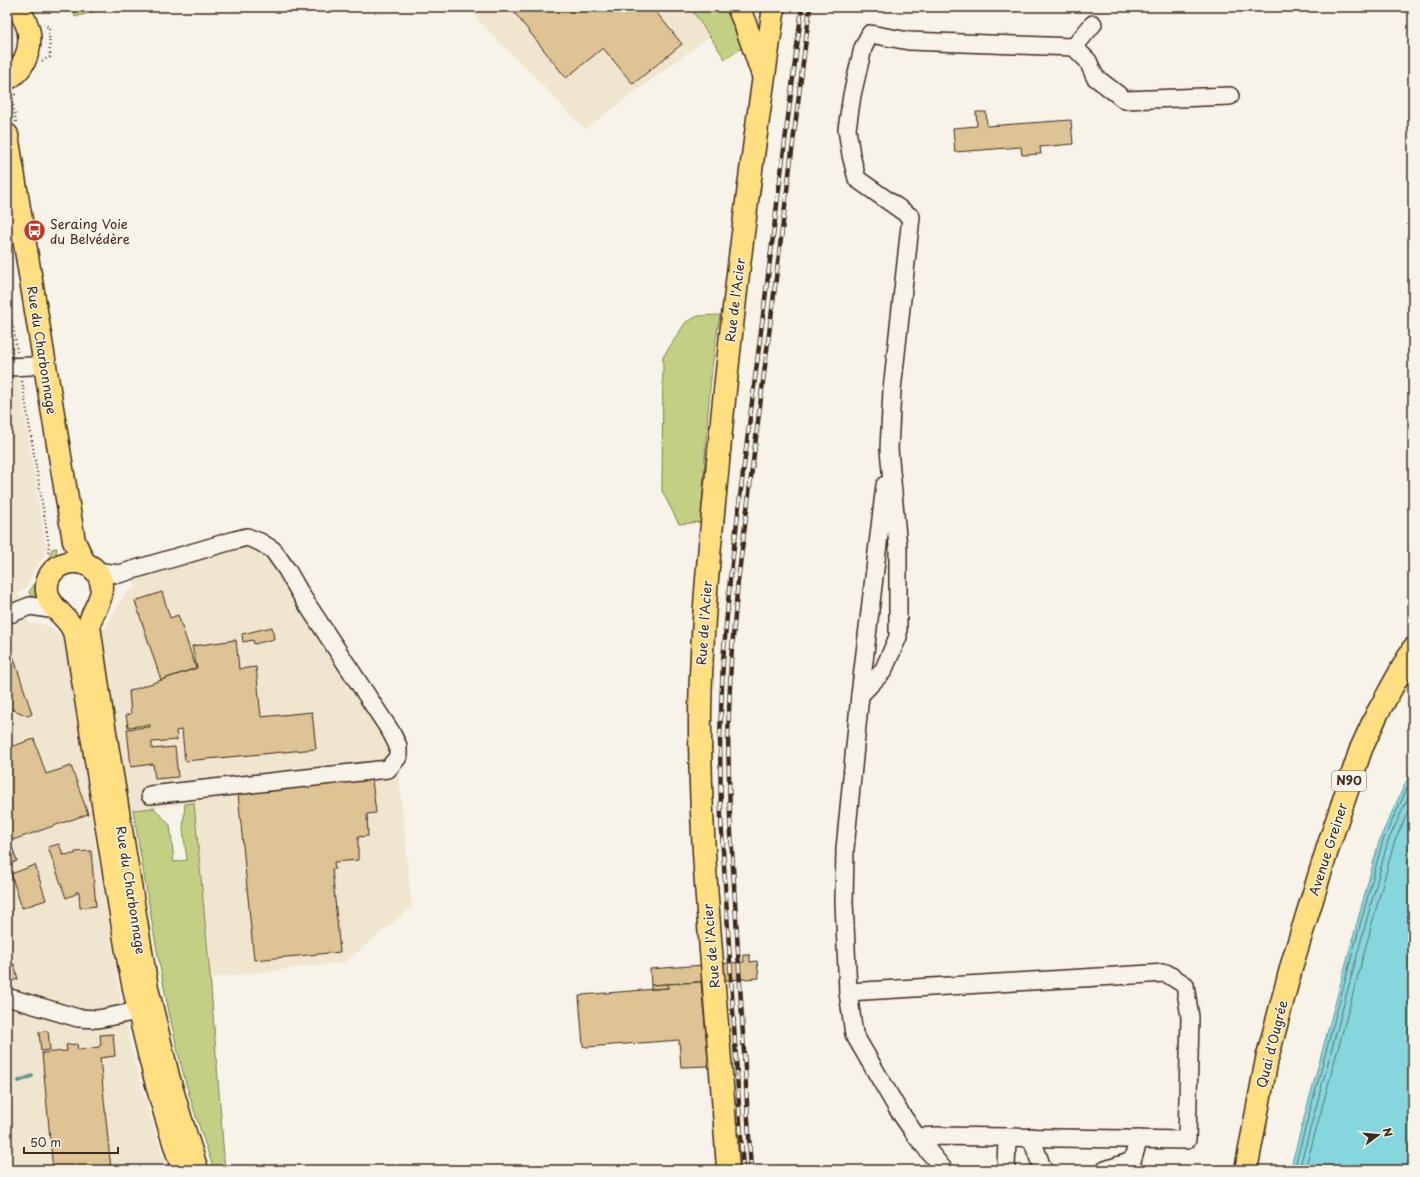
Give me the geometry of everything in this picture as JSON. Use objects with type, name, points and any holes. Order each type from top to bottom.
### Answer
[{"type":"main road","points":[[9,85],[27,57],[29,48],[29,30],[24,17],[15,7]]},
{"type":"main road","points":[[738,7],[764,78]]},
{"type":"main road","name":"Rue de l'Acier","points":[[728,1170],[703,858],[700,784],[701,657],[722,416],[735,298],[774,7]]},
{"type":"main road","name":"Rue du Charbonnage","points":[[7,135],[74,541],[101,582],[102,590],[91,618],[90,635],[147,988],[168,1076],[197,1170]]},
{"type":"main road","name":"Rue du Charbonnage","points":[[7,220],[26,373],[60,544],[60,556],[49,572],[49,599],[71,625],[76,637],[138,1011],[163,1108],[183,1170]]},
{"type":"main road","points":[[49,572],[69,562],[90,567]]},
{"type":"main road","points":[[58,611],[72,616],[81,616],[89,612],[98,601]]},
{"type":"main road","name":"Avenue Greiner","points":[[1305,920],[1359,754],[1377,714],[1413,650]]},
{"type":"main road","name":"Quai d'Ougrée","points":[[1246,1170],[1267,1059],[1305,920]]},
{"type":"street","points":[[1074,47],[1093,24]]},
{"type":"street","points":[[944,1170],[917,1137],[897,1108],[854,1034],[848,992],[844,902],[845,849],[860,695],[889,449],[892,390],[911,217],[857,179],[847,129],[852,95],[863,48],[870,34],[909,41],[1074,47],[1088,61],[1095,77],[1125,100],[1230,96]]},
{"type":"street","points":[[7,367],[26,373]]},
{"type":"street","points":[[860,695],[883,671],[898,638],[898,547],[889,449]]},
{"type":"street","points":[[90,567],[119,574],[247,537],[260,542],[273,550],[287,570],[303,598],[391,732],[398,746],[398,757],[388,769],[150,795]]},
{"type":"street","points":[[30,606],[49,572]]},
{"type":"street","points":[[98,601],[119,574]]},
{"type":"street","points":[[7,615],[30,606],[58,611]]},
{"type":"street","points":[[848,992],[1166,973],[1185,985],[1190,1017],[1187,1140],[1031,1137],[917,1137]]},
{"type":"street","points":[[7,998],[78,1018],[98,1019],[138,1011]]},
{"type":"street","points":[[1006,1170],[1007,1137]]},
{"type":"street","points":[[1031,1137],[1043,1170]]},
{"type":"street","points":[[1105,1170],[1132,1161],[1139,1139]]},
{"type":"path","points":[[49,28],[50,57]]},
{"type":"path","points":[[7,102],[9,85]]},
{"type":"path","points":[[7,288],[17,349]]},
{"type":"path","points":[[26,373],[49,545],[49,572]]},
{"type":"shaded area","points":[[466,7],[690,7],[709,37],[585,129]]},
{"type":"shaded area","points":[[7,307],[46,548],[44,556],[34,570],[29,583],[18,593],[20,600],[7,604]]},
{"type":"shaded area","points":[[243,545],[255,546],[267,554],[388,741],[399,778],[412,907],[345,962],[211,978],[194,803],[91,816],[121,1000],[143,1092],[167,1170],[7,1170],[7,624],[26,617],[29,624],[40,623],[48,626],[59,635],[105,628],[121,599],[127,592],[136,588],[133,577]]},
{"type":"green space","points":[[73,7],[110,7],[75,17]]},
{"type":"green space","points":[[690,7],[731,7],[742,48],[725,59]]},
{"type":"green space","points":[[720,315],[712,366],[701,522],[679,524],[662,491],[663,357],[686,322],[698,316]]},
{"type":"green space","points":[[57,548],[54,560],[47,574],[31,598],[29,592],[52,549]]},
{"type":"green space","points":[[194,803],[210,975],[225,1170],[214,1170],[194,1111],[182,1067],[159,962],[133,810],[154,808],[170,825],[174,862],[187,860],[183,829],[185,804]]},
{"type":"water","points":[[1413,767],[1413,1170],[1290,1170],[1380,838]]},
{"type":"building","points":[[510,7],[652,7],[682,44],[633,84],[603,48],[566,78]]},
{"type":"building","points":[[976,112],[986,112],[987,126],[1071,120],[1073,144],[1040,147],[1041,154],[1022,155],[1021,147],[955,152],[953,128],[977,126]]},
{"type":"building","points":[[162,592],[170,618],[178,615],[196,668],[161,680],[135,601]]},
{"type":"building","points":[[272,627],[274,639],[254,644],[253,640],[243,642],[242,634]]},
{"type":"building","points":[[7,637],[32,714],[28,716],[9,708],[7,697]]},
{"type":"building","points":[[236,640],[239,669],[256,667],[261,717],[312,712],[316,749],[185,761],[182,730],[176,731],[177,740],[152,742],[152,749],[175,747],[178,777],[155,779],[153,764],[131,767],[127,729],[150,727],[150,725],[128,727],[126,715],[131,714],[129,691],[197,668],[192,646]]},
{"type":"building","points":[[34,739],[46,774],[71,766],[88,814],[10,841],[17,861],[7,865],[7,748]]},
{"type":"building","points":[[372,780],[376,813],[367,814],[368,836],[358,837],[358,860],[334,862],[335,869],[332,869],[340,952],[254,960],[238,793]]},
{"type":"building","points":[[59,844],[63,855],[75,854],[75,852],[91,851],[96,906],[80,908],[79,892],[76,892],[76,894],[66,898],[48,847]]},
{"type":"building","points":[[35,865],[46,900],[22,908],[11,874]]},
{"type":"building","points":[[743,955],[750,955],[750,962],[757,961],[759,978],[651,985],[650,969],[744,962]]},
{"type":"building","points":[[14,964],[18,979],[11,981],[8,966]]},
{"type":"building","points":[[701,982],[709,1066],[681,1067],[679,1040],[587,1047],[583,1046],[579,996],[668,988],[667,984]]},
{"type":"building","points":[[667,984],[668,988],[651,989],[651,985]]},
{"type":"building","points":[[48,1031],[50,1050],[41,1051],[39,1032]]},
{"type":"building","points":[[113,1034],[115,1056],[100,1058],[111,1170],[53,1170],[42,1053],[67,1051],[66,1045],[77,1044],[78,1050],[99,1047],[101,1044],[100,1035]]},
{"type":"waterway","points":[[19,1081],[32,1076]]},
{"type":"railway","points":[[743,1170],[721,818],[720,737],[723,661],[730,580],[802,7]]},
{"type":"railway","points":[[751,1170],[730,817],[728,737],[731,660],[738,581],[810,7]]},
{"type":"place","name":"Seraing Voie du Belvédère","points":[[35,231]]}]
